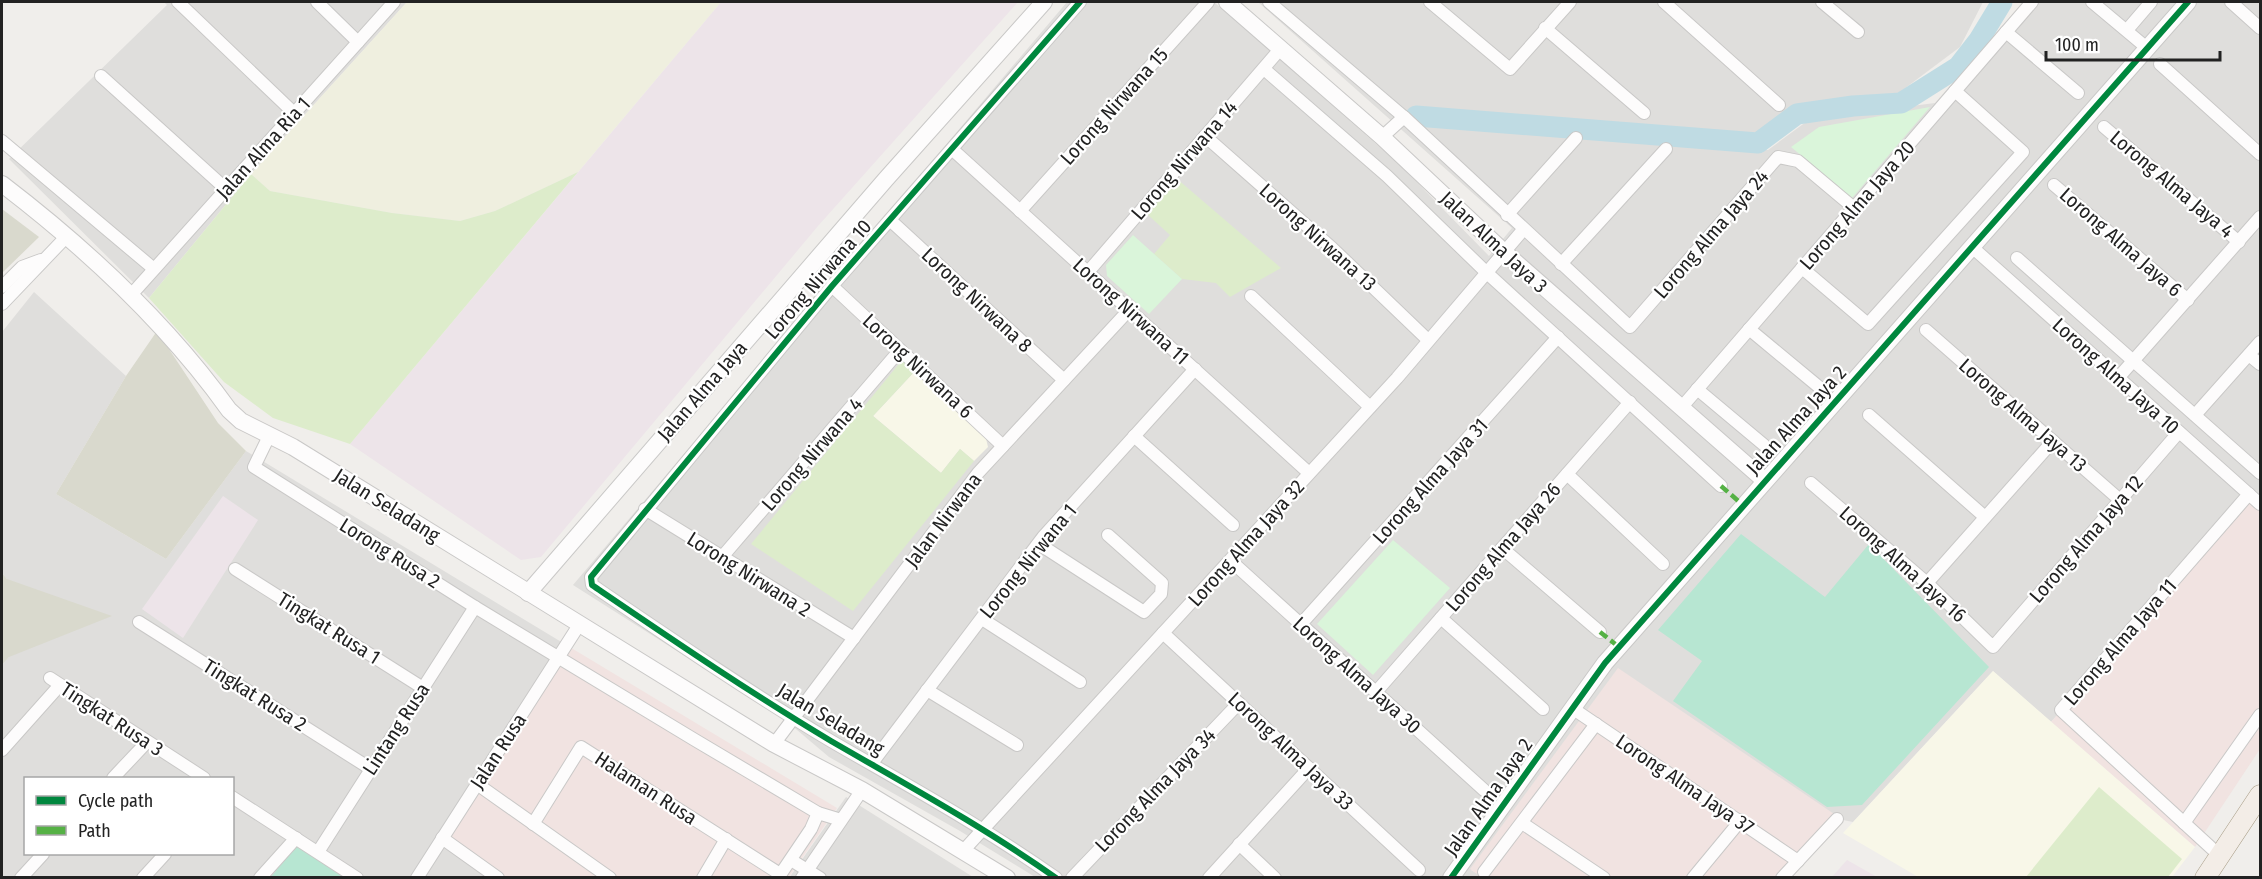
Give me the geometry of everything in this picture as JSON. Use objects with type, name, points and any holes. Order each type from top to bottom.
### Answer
[{"type":"main road","points":[[2205,878],[2260,795]]},
{"type":"street","points":[[177,2],[294,113]]},
{"type":"street","points":[[317,2],[358,42]]},
{"type":"street","name":"Jalan Alma Ria 1","points":[[131,296],[394,2]]},
{"type":"street","name":"Jalan Alma Jaya","points":[[528,593],[886,178],[1044,2]]},
{"type":"street","name":"Lorong Nirwana 10","points":[[592,585],[595,571],[645,509],[832,286],[1080,2]]},
{"type":"street","name":"Lorong Nirwana 15","points":[[1020,211],[1208,2]]},
{"type":"street","name":"Jalan Alma Jaya 3","points":[[1227,2],[1383,137],[1504,252],[1764,480]]},
{"type":"street","name":"Jalan Alma Jaya 3","points":[[1269,2],[1404,117],[1630,327]]},
{"type":"street","points":[[1439,4],[1510,69],[1570,2]]},
{"type":"street","points":[[1664,2],[1779,105]]},
{"type":"street","points":[[1822,2],[1858,32]]},
{"type":"street","name":"Lorong Alma Jaya 20","points":[[1681,408],[2032,2]]},
{"type":"street","points":[[2092,2],[2147,48]]},
{"type":"street","points":[[2127,30],[2151,2]]},
{"type":"street","name":"Jalan Alma Jaya 2","points":[[1451,878],[1605,663],[1764,480],[2188,2]]},
{"type":"street","points":[[2231,2],[2260,28]]},
{"type":"street","points":[[1545,28],[1644,113]]},
{"type":"street","points":[[2006,32],[2078,93]]},
{"type":"street","name":"Lorong Nirwana 14","points":[[1088,272],[1281,48]]},
{"type":"street","points":[[2160,64],[2260,154]]},
{"type":"street","name":"Jalan Alma Jaya 3","points":[[1264,69],[1387,176],[1487,273],[1722,486]]},
{"type":"street","points":[[101,76],[226,189]]},
{"type":"street","points":[[1802,268],[1868,324],[2023,152],[1955,91]]},
{"type":"street","points":[[1383,137],[1404,117]]},
{"type":"street","name":"Lorong Alma Jaya 4","points":[[2104,127],[2239,242]]},
{"type":"street","name":"Lorong Nirwana 13","points":[[1205,136],[1332,249],[1428,340]]},
{"type":"street","points":[[1507,215],[1576,138]]},
{"type":"street","points":[[2,141],[154,269]]},
{"type":"street","points":[[1561,264],[1666,149]]},
{"type":"street","name":"Lorong Nirwana 11","points":[[953,150],[1309,473]]},
{"type":"street","name":"Lorong Alma Jaya 24","points":[[1630,327],[1778,157],[1798,161],[1854,208]]},
{"type":"street","name":"Jalan Seladang","points":[[2,184],[67,236],[166,329],[228,410],[241,421],[270,434],[774,744],[862,790],[1007,878]]},
{"type":"street","name":"Lorong Alma Jaya 6","points":[[2054,185],[2188,300]]},
{"type":"street","points":[[2118,378],[2260,218]]},
{"type":"street","name":"Lorong Nirwana 8","points":[[891,220],[1064,380]]},
{"type":"street","name":"Lorong Alma Jaya 32","points":[[963,851],[1370,407],[1523,230]]},
{"type":"street","points":[[2,304],[41,260],[67,236]]},
{"type":"street","name":"Lorong Alma Jaya 10","points":[[1972,247],[2260,504]]},
{"type":"street","name":"Lorong Alma Jaya 10","points":[[2017,258],[2260,473]]},
{"type":"street","points":[[2,287],[21,267],[41,260]]},
{"type":"street","name":"Lorong Nirwana 6","points":[[832,286],[1003,446]]},
{"type":"street","points":[[1251,296],[1370,407]]},
{"type":"street","name":"Jalan Nirwana","points":[[774,744],[978,473],[1129,310]]},
{"type":"street","points":[[1749,329],[1819,387]]},
{"type":"street","name":"Lorong Alma Jaya 13","points":[[1926,330],[2120,500]]},
{"type":"street","name":"Lorong Alma Jaya 31","points":[[1301,624],[1558,337]]},
{"type":"street","points":[[2195,415],[2260,342]]},
{"type":"street","name":"Lorong Nirwana 4","points":[[722,557],[900,350]]},
{"type":"street","points":[[2250,355],[2260,364]]},
{"type":"street","name":"Lorong Nirwana 1","points":[[872,763],[1039,544],[1195,369]]},
{"type":"street","points":[[1697,389],[1764,445]]},
{"type":"street","name":"Lorong Alma Jaya 26","points":[[1376,692],[1630,402]]},
{"type":"street","points":[[1869,415],[1985,517]]},
{"type":"street","name":"Lorong Alma Jaya 12","points":[[1993,647],[2179,432]]},
{"type":"street","name":"Lorong Rusa 2","points":[[270,434],[254,467],[475,607],[559,657]]},
{"type":"street","points":[[1134,436],[1233,525]]},
{"type":"street","points":[[1927,583],[2053,441]]},
{"type":"street","points":[[1567,474],[1663,564]]},
{"type":"street","name":"Lorong Alma Jaya 16","points":[[1811,483],[1927,583],[1993,647]]},
{"type":"street","name":"Lorong Alma Jaya 11","points":[[2219,855],[2061,710],[2249,494]]},
{"type":"street","name":"Lorong Nirwana 2","points":[[645,509],[854,638]]},
{"type":"street","points":[[1039,544],[1144,612],[1161,594],[1162,583],[1108,534]]},
{"type":"street","points":[[1502,548],[1600,632]]},
{"type":"street","name":"Lorong Alma Jaya 30","points":[[1231,561],[1484,790]]},
{"type":"street","name":"Tingkat Rusa 1","points":[[235,568],[423,688]]},
{"type":"street","name":"Jalan Seladang","points":[[592,585],[690,652],[983,830],[1056,878]]},
{"type":"street","name":"Lintang Rusa","points":[[318,852],[475,607]]},
{"type":"street","points":[[1441,618],[1543,709]]},
{"type":"street","points":[[982,619],[1080,682]]},
{"type":"street","name":"Tingkat Rusa 2","points":[[139,622],[371,769]]},
{"type":"street","name":"Jalan Rusa","points":[[417,878],[579,625]]},
{"type":"street","name":"Lorong Alma Jaya 33","points":[[1163,633],[1419,870]]},
{"type":"street","points":[[559,657],[818,813],[841,820]]},
{"type":"street","name":"Tingkat Rusa 3","points":[[2,750],[55,682],[202,777]]},
{"type":"street","points":[[927,690],[1017,745]]},
{"type":"street","name":"Lorong Alma Jaya 34","points":[[1072,878],[1239,703]]},
{"type":"street","name":"Lorong Alma Jaya 37","points":[[1572,708],[1741,820],[1798,861]]},
{"type":"street","points":[[2184,823],[2260,715]]},
{"type":"street","points":[[1484,872],[1596,724]]},
{"type":"street","points":[[114,777],[147,742]]},
{"type":"street","name":"Halaman Rusa","points":[[533,824],[581,747],[779,876]]},
{"type":"street","points":[[1209,878],[1309,768]]},
{"type":"street","points":[[477,784],[610,878]]},
{"type":"street","points":[[805,874],[862,790]]},
{"type":"street","points":[[234,798],[357,878]]},
{"type":"street","points":[[779,876],[811,829],[818,813]]},
{"type":"street","points":[[1782,878],[1837,819]]},
{"type":"street","points":[[1693,878],[1741,820]]},
{"type":"street","points":[[1522,823],[1604,878]]},
{"type":"street","points":[[260,878],[296,838]]},
{"type":"street","points":[[442,838],[498,878]]},
{"type":"street","points":[[703,878],[726,840]]},
{"type":"street","points":[[1239,844],[1275,878]]},
{"type":"street","points":[[21,878],[42,855]]},
{"type":"street","points":[[143,878],[164,855]]},
{"type":"street","points":[[791,860],[805,874],[820,878]]},
{"type":"shaded area","points":[[164,2],[407,2],[251,174],[149,298],[9,159],[167,5]]},
{"type":"shaded area","points":[[721,2],[1018,2],[818,226],[541,557],[521,560],[350,444]]},
{"type":"shaded area","points":[[1067,2],[1214,2],[1399,164],[1489,256],[1512,228],[1258,2],[1983,2],[1960,47],[1892,98],[1789,110],[1753,139],[1564,119],[1592,137],[1768,150],[1810,119],[1935,103],[2023,2],[2260,2],[2260,505],[2249,495],[2051,722],[1993,671],[1853,822],[1843,820],[1471,870],[1483,877],[1035,877],[960,831],[829,757],[784,719],[573,585]]},
{"type":"shaded area","points":[[2,209],[39,237],[2,273]]},
{"type":"shaded area","points":[[34,292],[126,376],[56,494],[166,559],[246,451],[568,646],[497,878],[2,877],[2,665],[9,657],[7,579],[2,573],[2,332]]},
{"type":"shaded area","points":[[157,331],[218,423],[246,451],[166,559],[56,494],[126,376]]},
{"type":"shaded area","points":[[915,371],[984,430],[988,447],[974,461],[960,449],[941,473],[873,416]]},
{"type":"shaded area","points":[[2249,495],[2260,505],[2260,749],[2195,847],[2051,722]]},
{"type":"shaded area","points":[[223,496],[258,520],[183,638],[142,609]]},
{"type":"shaded area","points":[[2,573],[7,579],[112,616],[9,657],[2,665]]},
{"type":"shaded area","points":[[568,646],[837,808],[789,877],[497,877],[443,839]]},
{"type":"shaded area","points":[[1618,668],[1843,820],[1792,877],[1483,878],[1470,869]]},
{"type":"shaded area","points":[[1993,671],[2195,847],[2172,877],[1920,878],[1843,833]]},
{"type":"shaded area","points":[[846,797],[973,877],[789,878]]},
{"type":"shaded area","points":[[1847,860],[1877,877],[1832,877]]},
{"type":"green space","points":[[407,2],[721,2],[578,172],[495,211],[460,221],[392,213],[270,191],[251,174]]},
{"type":"green space","points":[[1930,107],[1852,198],[1791,147],[1819,127]]},
{"type":"green space","points":[[578,172],[350,444],[273,418],[224,382],[149,298],[251,174],[270,191],[392,213],[460,221],[495,211]]},
{"type":"green space","points":[[1176,178],[1281,268],[1230,297],[1216,283],[1182,279],[1154,254],[1170,235],[1147,214]]},
{"type":"green space","points":[[1133,235],[1182,279],[1149,314],[1107,276],[1106,265]]},
{"type":"green space","points":[[903,359],[915,371],[873,416],[941,473],[960,449],[974,461],[853,611],[751,544]]},
{"type":"green space","points":[[1741,534],[1825,597],[1869,544],[1989,667],[1862,805],[1827,807],[1673,701],[1702,661],[1658,630]]},
{"type":"green space","points":[[1393,540],[1450,588],[1373,675],[1317,624]]},
{"type":"green space","points":[[2099,787],[2182,859],[2168,877],[2026,877]]},
{"type":"green space","points":[[298,844],[346,878],[270,878]]},
{"type":"waterway","points":[[1416,116],[1758,143],[1797,114],[1853,106],[1901,103],[1958,67],[1979,40],[2002,2]]},
{"type":"marked path","points":[[1721,486],[1743,505]]},
{"type":"marked path","points":[[1600,632],[1619,647]]},
{"type":"cycle path","points":[[1056,878],[973,824],[831,741],[740,684],[592,585],[591,577],[832,286],[1080,2]]},
{"type":"cycle path","points":[[1451,878],[1605,663],[2188,2]]}]
